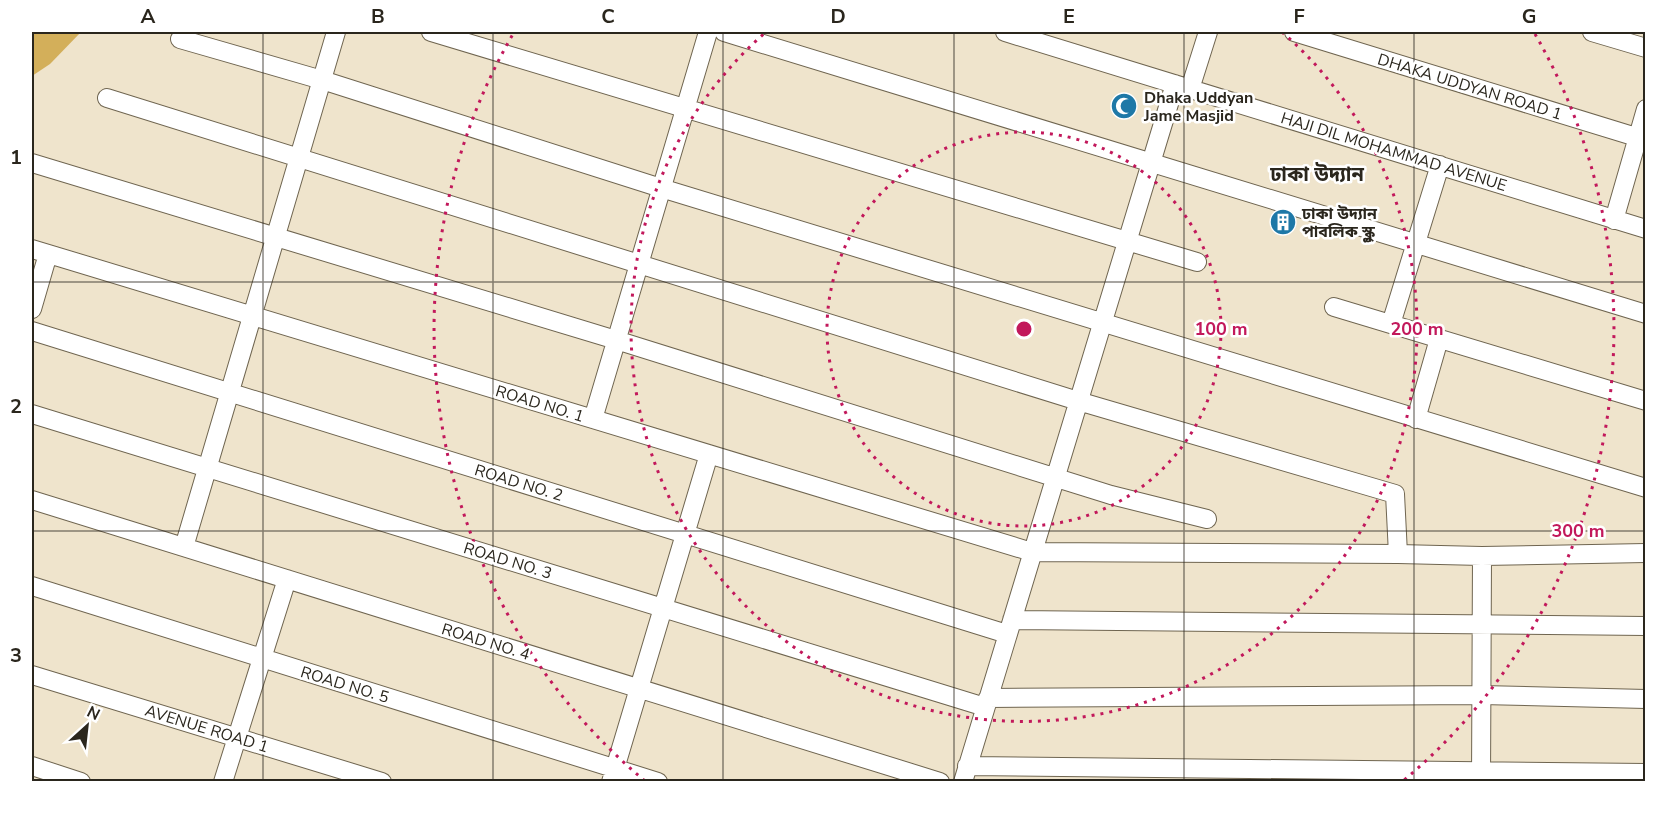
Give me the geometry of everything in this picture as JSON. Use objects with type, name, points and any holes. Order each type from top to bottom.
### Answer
[{"type":"street","points":[[184,547],[336,32]]},
{"type":"street","points":[[431,32],[1197,262]]},
{"type":"street","points":[[593,419],[708,32]]},
{"type":"street","points":[[723,32],[1646,314]]},
{"type":"street","name":"HAJI DIL MOHAMMAD AVENUE","points":[[1005,32],[1646,230]]},
{"type":"street","points":[[1208,32],[1151,162],[965,774],[1481,777],[1646,773]]},
{"type":"street","name":"DHAKA UDDYAN ROAD 1","points":[[1294,32],[1641,138]]},
{"type":"street","points":[[1592,32],[1646,48]]},
{"type":"street","points":[[180,39],[322,80],[661,188],[1646,488]]},
{"type":"street","points":[[107,98],[1078,400],[1395,494],[1398,554]]},
{"type":"street","points":[[1614,220],[1641,138],[1646,109]]},
{"type":"street","points":[[32,163],[616,340],[1111,495],[1207,519]]},
{"type":"street","points":[[1391,324],[1440,165]]},
{"type":"street","name":"ROAD NO. 1","points":[[32,309],[40,251],[1032,552],[1482,556],[1646,553]]},
{"type":"street","points":[[1334,307],[1646,401]]},
{"type":"street","name":"ROAD NO. 2","points":[[32,330],[686,534],[1010,627],[1482,624],[1646,626]]},
{"type":"street","points":[[1416,419],[1439,339]]},
{"type":"street","name":"ROAD NO. 3","points":[[32,414],[663,608],[987,702],[1481,695],[1646,699]]},
{"type":"street","points":[[613,775],[709,454]]},
{"type":"street","name":"ROAD NO. 4","points":[[32,500],[940,782]]},
{"type":"street","points":[[1481,777],[1482,556]]},
{"type":"street","points":[[223,782],[287,579]]},
{"type":"street","name":"ROAD NO. 5","points":[[32,586],[262,658],[613,775],[658,782]]},
{"type":"street","name":"AVENUE ROAD 1","points":[[32,675],[381,782]]},
{"type":"street","points":[[32,766],[81,782]]},
{"type":"shaded area","points":[[32,32],[81,32],[50,64],[32,76]]},
{"type":"place","name":"Dhaka Uddyan Jame Masjid","points":[[1124,106]]},
{"type":"place","name":"ঢাকা উদ্যান পাবলিক স্কুল","points":[[1283,222]]},
{"type":"district","name":"ঢাকা উদ্যান","points":[[1317,174]]}]
